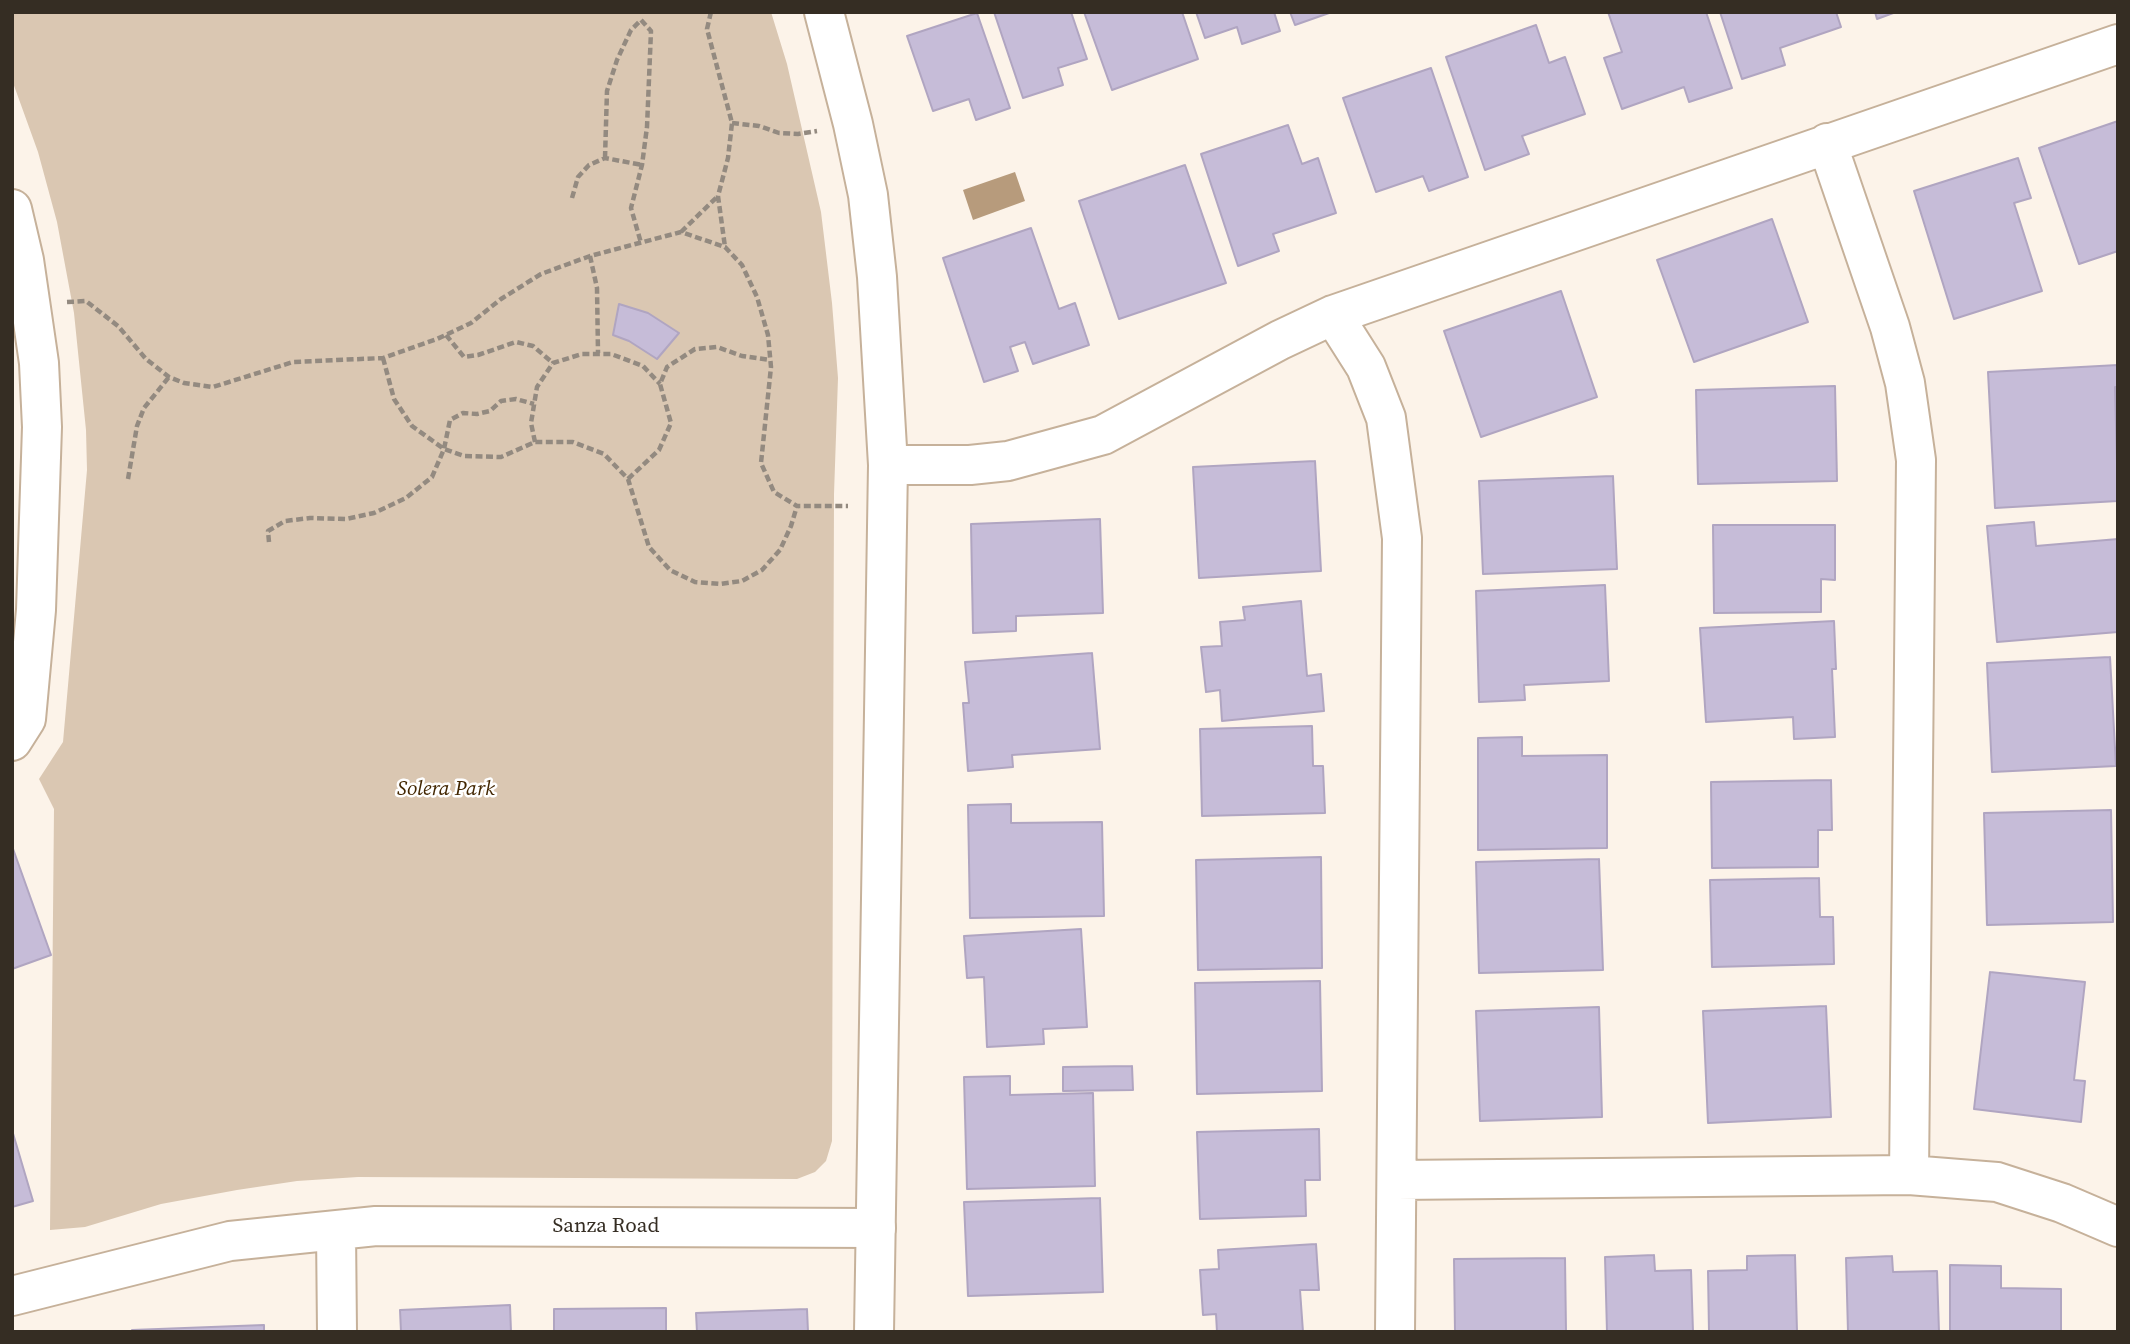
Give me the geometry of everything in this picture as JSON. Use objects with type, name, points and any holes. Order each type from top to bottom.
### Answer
[{"type":"street","points":[[824,12],[868,195],[877,277],[888,465],[874,1332]]},
{"type":"street","points":[[888,465],[970,465],[1008,461],[1103,435],[1280,340],[1333,315],[2118,44]]},
{"type":"street","points":[[1827,144],[1890,327],[1905,383],[1916,460],[1909,1175]]},
{"type":"street","points":[[12,209],[18,262],[30,303],[39,363],[42,427],[36,610],[26,719],[12,741]]},
{"type":"street","points":[[1333,315],[1366,367],[1385,418],[1402,538],[1395,1332]]},
{"type":"street","points":[[1396,1180],[1909,1175],[1997,1182],[2062,1203],[2118,1227]]},
{"type":"street","name":"Sanza Road","points":[[12,1296],[230,1241],[376,1226],[876,1228]]},
{"type":"street","points":[[337,1231],[337,1332]]},
{"type":"path","points":[[711,12],[707,29],[732,123],[728,158],[718,196],[725,247]]},
{"type":"path","points":[[605,158],[607,91],[631,30],[641,20],[651,31],[647,127],[642,165],[631,208],[641,243]]},
{"type":"path","points":[[732,123],[759,126],[779,133],[798,134],[853,124]]},
{"type":"path","points":[[572,198],[578,177],[589,165],[605,158],[642,165]]},
{"type":"path","points":[[30,303],[86,301],[118,326],[146,359],[169,377],[184,383],[213,387],[293,362],[383,358],[446,335],[471,323],[501,299],[541,274],[590,256],[681,232],[718,196]]},
{"type":"path","points":[[681,232],[725,247],[741,265],[757,298],[768,335],[770,360],[761,463],[774,492],[797,506],[887,506]]},
{"type":"path","points":[[590,256],[597,288],[598,353]]},
{"type":"path","points":[[446,335],[464,357],[516,342],[533,346],[553,363]]},
{"type":"path","points":[[660,384],[667,367],[695,349],[717,347],[742,356],[770,360]]},
{"type":"path","points":[[535,442],[531,422],[537,387],[553,363],[582,354],[598,353],[611,354],[643,366],[660,384],[671,423],[659,450],[628,479]]},
{"type":"path","points":[[383,358],[394,399],[412,426],[444,450],[464,456],[501,457],[535,442],[573,442],[604,454],[628,479],[649,547],[670,570],[695,583],[742,581],[762,570],[780,550],[797,506]]},
{"type":"path","points":[[128,479],[137,426],[144,408],[169,377]]},
{"type":"path","points":[[269,542],[268,531],[285,521],[310,518],[346,519],[374,513],[406,498],[432,477],[444,450],[450,420],[463,414],[490,411],[502,401],[516,399],[534,404]]},
{"type":"green space","name":"Solera Park","points":[[12,12],[771,12],[787,64],[821,212],[838,378],[834,494],[832,1141],[826,1161],[815,1172],[797,1179],[358,1177],[297,1181],[161,1204],[85,1227],[50,1230],[54,809],[39,779],[63,742],[87,470],[86,430],[74,313],[57,222],[38,152],[12,80]]},
{"type":"shaded area","points":[[1015,172],[1025,201],[973,220],[963,190]]},
{"type":"building","points":[[994,12],[1071,12],[1087,59],[1058,68],[1063,85],[1023,98]]},
{"type":"building","points":[[1084,12],[1182,12],[1198,59],[1112,90]]},
{"type":"building","points":[[1196,12],[1274,12],[1280,31],[1242,44],[1237,27],[1205,38]]},
{"type":"building","points":[[1290,12],[1332,12],[1295,25]]},
{"type":"building","points":[[1608,12],[1706,12],[1732,88],[1689,102],[1684,87],[1622,109],[1604,58],[1622,52]]},
{"type":"building","points":[[1720,12],[1836,12],[1841,27],[1780,48],[1785,65],[1742,79]]},
{"type":"building","points":[[1875,12],[1896,12],[1877,19]]},
{"type":"building","points":[[977,13],[1010,108],[976,120],[969,99],[933,111],[907,36]]},
{"type":"building","points":[[1536,25],[1549,63],[1565,57],[1585,114],[1522,136],[1529,154],[1485,170],[1446,57]]},
{"type":"building","points":[[1431,68],[1468,177],[1429,191],[1423,176],[1376,192],[1343,98]]},
{"type":"building","points":[[2118,121],[2118,251],[2079,264],[2039,148]]},
{"type":"building","points":[[1288,125],[1302,164],[1318,158],[1336,213],[1273,234],[1279,251],[1238,266],[1201,154]]},
{"type":"building","points":[[2018,158],[2031,198],[2014,203],[2042,291],[1954,319],[1914,191]]},
{"type":"building","points":[[1185,165],[1226,283],[1119,319],[1079,201]]},
{"type":"building","points":[[1772,219],[1808,322],[1694,362],[1657,260]]},
{"type":"building","points":[[1031,228],[1059,309],[1075,303],[1089,345],[1033,364],[1025,342],[1010,347],[1018,371],[984,382],[943,258]]},
{"type":"building","points":[[1561,291],[1597,397],[1481,437],[1444,331]]},
{"type":"building","points":[[619,304],[648,313],[679,333],[657,359],[629,341],[613,335]]},
{"type":"building","points":[[2118,365],[2118,387],[2115,387],[2118,501],[1995,508],[1988,372]]},
{"type":"building","points":[[1835,386],[1837,481],[1698,484],[1696,390]]},
{"type":"building","points":[[1315,461],[1321,571],[1199,578],[1193,467]]},
{"type":"building","points":[[1613,476],[1617,569],[1483,574],[1479,481]]},
{"type":"building","points":[[1100,519],[1103,613],[1016,616],[1016,631],[973,633],[971,524]]},
{"type":"building","points":[[2034,522],[2036,546],[2118,539],[2118,632],[1997,642],[1987,526]]},
{"type":"building","points":[[1713,525],[1835,525],[1835,580],[1821,579],[1821,612],[1714,613]]},
{"type":"building","points":[[1605,585],[1609,681],[1524,685],[1525,700],[1479,702],[1476,591]]},
{"type":"building","points":[[1301,601],[1307,676],[1321,674],[1324,711],[1222,721],[1220,690],[1206,692],[1201,647],[1222,646],[1220,622],[1245,620],[1243,607]]},
{"type":"building","points":[[1834,621],[1836,669],[1832,669],[1835,737],[1794,739],[1793,717],[1706,722],[1700,628]]},
{"type":"building","points":[[1092,653],[1100,749],[1012,755],[1013,767],[968,771],[963,703],[969,703],[965,662]]},
{"type":"building","points":[[2110,657],[2116,766],[1992,772],[1987,663]]},
{"type":"building","points":[[1312,726],[1313,766],[1323,766],[1325,813],[1202,816],[1200,729]]},
{"type":"building","points":[[1522,737],[1522,756],[1607,755],[1607,848],[1478,850],[1478,738]]},
{"type":"building","points":[[1831,780],[1832,830],[1818,830],[1818,867],[1712,868],[1711,782]]},
{"type":"building","points":[[1011,804],[1011,823],[1102,822],[1104,916],[970,918],[968,805]]},
{"type":"building","points":[[2111,810],[2113,922],[1987,925],[1984,813]]},
{"type":"building","points":[[12,846],[51,955],[12,969]]},
{"type":"building","points":[[1321,857],[1322,968],[1198,970],[1196,860]]},
{"type":"building","points":[[1599,859],[1603,970],[1479,973],[1476,862]]},
{"type":"building","points":[[1819,878],[1820,917],[1833,917],[1834,964],[1712,967],[1710,880]]},
{"type":"building","points":[[1081,929],[1087,1027],[1043,1029],[1044,1044],[987,1047],[984,977],[967,978],[964,936]]},
{"type":"building","points":[[1990,972],[2085,982],[2074,1080],[2085,1081],[2081,1122],[1974,1109]]},
{"type":"building","points":[[1320,981],[1322,1091],[1197,1094],[1195,983]]},
{"type":"building","points":[[1826,1006],[1831,1117],[1708,1123],[1703,1011]]},
{"type":"building","points":[[1599,1007],[1602,1117],[1480,1121],[1476,1011]]},
{"type":"building","points":[[1132,1066],[1133,1090],[1063,1091],[1063,1067]]},
{"type":"building","points":[[1010,1076],[1010,1095],[1093,1093],[1095,1186],[967,1189],[964,1077]]},
{"type":"building","points":[[1319,1129],[1320,1180],[1305,1180],[1306,1216],[1200,1219],[1197,1132]]},
{"type":"building","points":[[12,1130],[33,1201],[12,1207]]},
{"type":"building","points":[[1100,1198],[1103,1292],[968,1296],[964,1202]]},
{"type":"building","points":[[1316,1244],[1319,1290],[1300,1290],[1303,1332],[1217,1332],[1216,1314],[1203,1315],[1200,1270],[1219,1269],[1218,1250]]},
{"type":"building","points":[[1654,1255],[1655,1271],[1691,1270],[1693,1332],[1607,1332],[1605,1257]]},
{"type":"building","points":[[1795,1255],[1797,1332],[1709,1332],[1708,1271],[1747,1270],[1747,1256]]},
{"type":"building","points":[[1892,1256],[1893,1272],[1937,1271],[1939,1332],[1848,1332],[1846,1258]]},
{"type":"building","points":[[1565,1258],[1566,1332],[1455,1332],[1454,1259]]},
{"type":"building","points":[[1950,1265],[2001,1266],[2001,1288],[2061,1289],[2061,1332],[1950,1332]]},
{"type":"building","points":[[510,1305],[511,1332],[401,1332],[400,1310]]},
{"type":"building","points":[[666,1308],[666,1332],[554,1332],[554,1309]]},
{"type":"building","points":[[807,1309],[808,1332],[697,1332],[696,1313]]},
{"type":"building","points":[[264,1325],[264,1332],[132,1332],[132,1330]]}]
